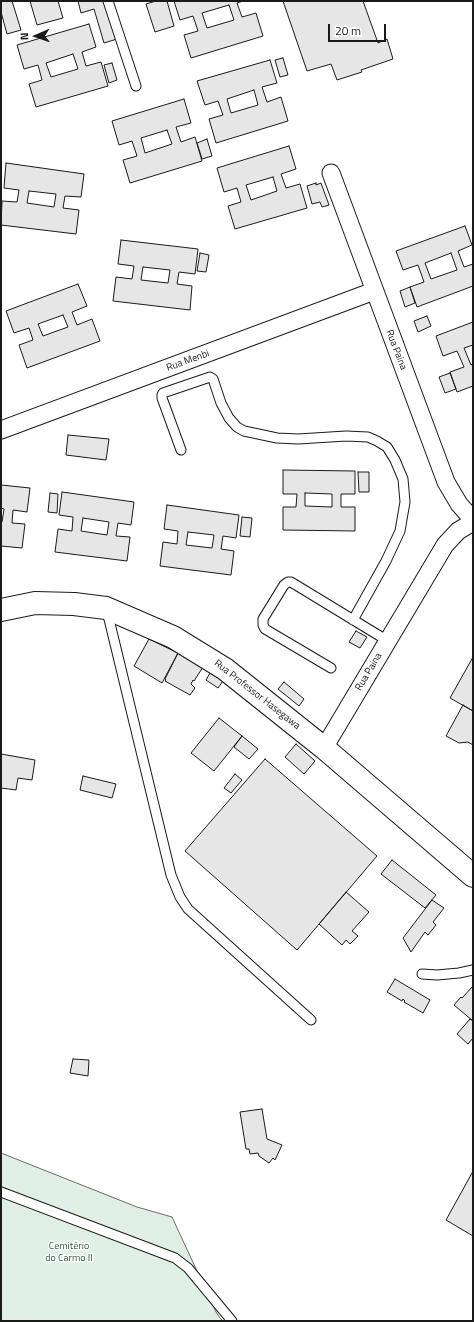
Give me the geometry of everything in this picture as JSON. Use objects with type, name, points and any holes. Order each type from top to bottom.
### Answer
[{"type":"street","name":"Rua Paina","points":[[324,748],[445,545],[458,531],[473,521],[459,504],[446,482],[331,173]]},
{"type":"street","name":"Rua Menbi","points":[[1,430],[374,291]]},
{"type":"street","name":"Rua Professor Hasegawa","points":[[1,610],[35,603],[74,604],[106,608],[173,637],[225,669],[324,748],[473,876]]},
{"type":"lane","points":[[108,1],[136,86]]},
{"type":"lane","points":[[181,450],[162,395],[163,393],[210,377],[213,378],[221,403],[229,418],[237,427],[244,431],[277,438],[298,439],[346,436],[368,437],[386,447],[395,460],[403,479],[405,502],[403,516],[400,531],[386,561],[353,620]]},
{"type":"lane","points":[[331,668],[265,628],[263,625],[263,619],[284,584],[291,582],[388,641]]},
{"type":"lane","points":[[106,608],[172,875],[180,898],[188,909],[311,1020]]},
{"type":"lane","points":[[422,974],[437,975],[473,970]]},
{"type":"lane","points":[[1,1192],[175,1258],[188,1268],[232,1321]]},
{"type":"green space","name":"Cemitério do Carmo II","points":[[1,1153],[137,1207],[172,1217],[216,1312],[223,1321],[1,1321]]},
{"type":"building","points":[[1,1],[12,1],[21,30],[7,34],[1,12]]},
{"type":"building","points":[[30,1],[58,1],[63,18],[37,25]]},
{"type":"building","points":[[78,1],[106,1],[117,39],[104,43],[94,9],[81,13]]},
{"type":"building","points":[[156,1],[167,1],[174,26],[155,32],[146,4]]},
{"type":"building","points":[[174,1],[243,1],[237,3],[242,17],[256,13],[263,36],[191,58],[184,35],[198,31],[193,16],[180,20]],"holes":[[[229,5],[234,20],[207,28],[202,13]]]},
{"type":"building","points":[[283,1],[363,1],[378,43],[387,39],[393,59],[361,70],[362,72],[337,80],[331,64],[307,71]]},
{"type":"building","points":[[89,24],[96,47],[82,52],[86,66],[101,62],[108,86],[36,107],[29,84],[42,80],[38,65],[24,69],[17,45]],"holes":[[[73,54],[78,69],[51,77],[46,63]]]},
{"type":"building","points":[[283,58],[288,75],[280,77],[275,60]]},
{"type":"building","points":[[270,60],[277,83],[262,87],[267,102],[281,97],[288,121],[216,143],[209,119],[223,115],[218,101],[205,105],[197,81]],"holes":[[[254,90],[258,105],[231,113],[227,99]]]},
{"type":"building","points":[[112,63],[117,80],[109,83],[104,65]]},
{"type":"building","points":[[184,99],[191,123],[176,127],[181,142],[195,137],[202,161],[130,183],[123,160],[137,156],[132,141],[119,145],[112,121]],"holes":[[[167,130],[172,144],[145,153],[141,138]]]},
{"type":"building","points":[[207,139],[212,156],[202,159],[197,143]]},
{"type":"building","points":[[289,146],[296,169],[281,174],[286,188],[300,184],[307,208],[235,229],[228,206],[241,202],[237,188],[224,192],[217,168]],"holes":[[[273,177],[277,191],[251,200],[246,185]]]},
{"type":"building","points":[[6,163],[84,174],[81,197],[65,196],[63,208],[79,210],[76,234],[1,225],[2,201],[17,202],[19,190],[4,188]],"holes":[[[29,191],[56,194],[54,207],[27,203]]]},
{"type":"building","points":[[316,183],[316,185],[321,183],[329,205],[322,207],[320,202],[312,204],[307,186]]},
{"type":"building","points":[[465,226],[472,245],[458,251],[464,267],[473,264],[473,286],[417,307],[410,287],[424,282],[418,265],[403,270],[396,251]],"holes":[[[451,253],[457,270],[431,279],[425,263]]]},
{"type":"building","points":[[121,240],[198,249],[195,274],[179,272],[177,284],[192,286],[190,310],[113,301],[116,277],[132,279],[134,266],[118,264]],"holes":[[[143,267],[170,270],[168,283],[141,280]]]},
{"type":"building","points":[[200,253],[209,255],[206,272],[197,271]]},
{"type":"building","points":[[78,284],[87,306],[72,312],[77,325],[92,319],[100,341],[27,368],[19,345],[33,340],[29,328],[14,333],[6,311]],"holes":[[[63,315],[68,327],[43,336],[38,324]]]},
{"type":"building","points":[[410,287],[415,303],[405,307],[400,291]]},
{"type":"building","points":[[427,316],[431,326],[418,332],[414,321]]},
{"type":"building","points":[[473,322],[473,345],[464,348],[471,365],[473,364],[473,386],[457,392],[450,372],[464,367],[457,351],[443,356],[436,336]]},
{"type":"building","points":[[450,373],[456,389],[445,393],[439,377]]},
{"type":"building","points":[[68,435],[109,439],[106,460],[66,455]]},
{"type":"building","points":[[283,470],[355,471],[355,494],[341,494],[341,507],[355,507],[355,531],[283,530],[283,507],[296,507],[297,494],[283,494]],"holes":[[[305,493],[332,494],[332,507],[305,506]]]},
{"type":"building","points":[[358,472],[369,472],[369,492],[359,492]]},
{"type":"building","points":[[1,485],[30,488],[27,512],[13,510],[12,523],[25,524],[22,548],[1,546],[1,522],[4,509],[1,508]]},
{"type":"building","points":[[62,492],[134,502],[131,525],[118,523],[116,536],[130,537],[127,561],[55,552],[58,529],[72,531],[73,517],[59,515]],"holes":[[[83,518],[109,522],[107,535],[81,531]]]},
{"type":"building","points":[[50,493],[58,494],[57,513],[48,512]]},
{"type":"building","points":[[167,505],[239,515],[236,538],[223,536],[221,549],[234,551],[231,575],[160,566],[163,542],[177,544],[178,531],[164,529]],"holes":[[[188,532],[214,535],[212,548],[186,545]]]},
{"type":"building","points":[[242,517],[252,518],[250,537],[240,536]]},
{"type":"building","points":[[356,631],[367,637],[360,648],[349,642]]},
{"type":"building","points":[[149,639],[178,653],[162,683],[134,666]]},
{"type":"building","points":[[178,653],[203,667],[191,684],[195,688],[190,695],[165,681]]},
{"type":"building","points":[[473,657],[473,711],[450,698]]},
{"type":"building","points":[[210,673],[223,681],[218,688],[206,680]]},
{"type":"building","points":[[284,682],[304,699],[299,706],[278,689]]},
{"type":"building","points":[[463,705],[473,711],[473,745],[468,742],[459,743],[446,736]]},
{"type":"building","points":[[219,718],[242,736],[214,771],[191,753]]},
{"type":"building","points":[[242,736],[258,749],[249,759],[234,747]]},
{"type":"building","points":[[296,744],[315,761],[304,774],[285,757]]},
{"type":"building","points":[[1,754],[35,760],[32,780],[18,778],[16,790],[1,788]]},
{"type":"building","points":[[265,759],[377,856],[297,950],[185,851]]},
{"type":"building","points":[[235,774],[242,780],[231,793],[224,788]]},
{"type":"building","points":[[83,776],[116,784],[112,798],[80,790]]},
{"type":"building","points":[[392,860],[436,895],[425,908],[381,874]]},
{"type":"building","points":[[346,892],[369,912],[352,931],[358,936],[350,944],[346,940],[342,945],[319,924]]},
{"type":"building","points":[[432,900],[444,908],[433,922],[436,925],[428,935],[425,932],[411,952],[403,938]]},
{"type":"building","points":[[395,979],[430,1000],[423,1013],[404,1002],[405,1001],[403,999],[402,1001],[387,992]]},
{"type":"building","points":[[473,986],[473,1021],[454,1005]]},
{"type":"building","points":[[470,1019],[473,1021],[473,1038],[468,1044],[457,1034]]},
{"type":"building","points":[[73,1059],[89,1060],[88,1076],[70,1073]]},
{"type":"building","points":[[262,1109],[267,1139],[282,1145],[275,1160],[273,1158],[269,1163],[259,1156],[258,1153],[250,1154],[249,1149],[246,1149],[240,1112]]},
{"type":"building","points":[[472,1173],[473,1174],[473,1236],[446,1220]]}]
